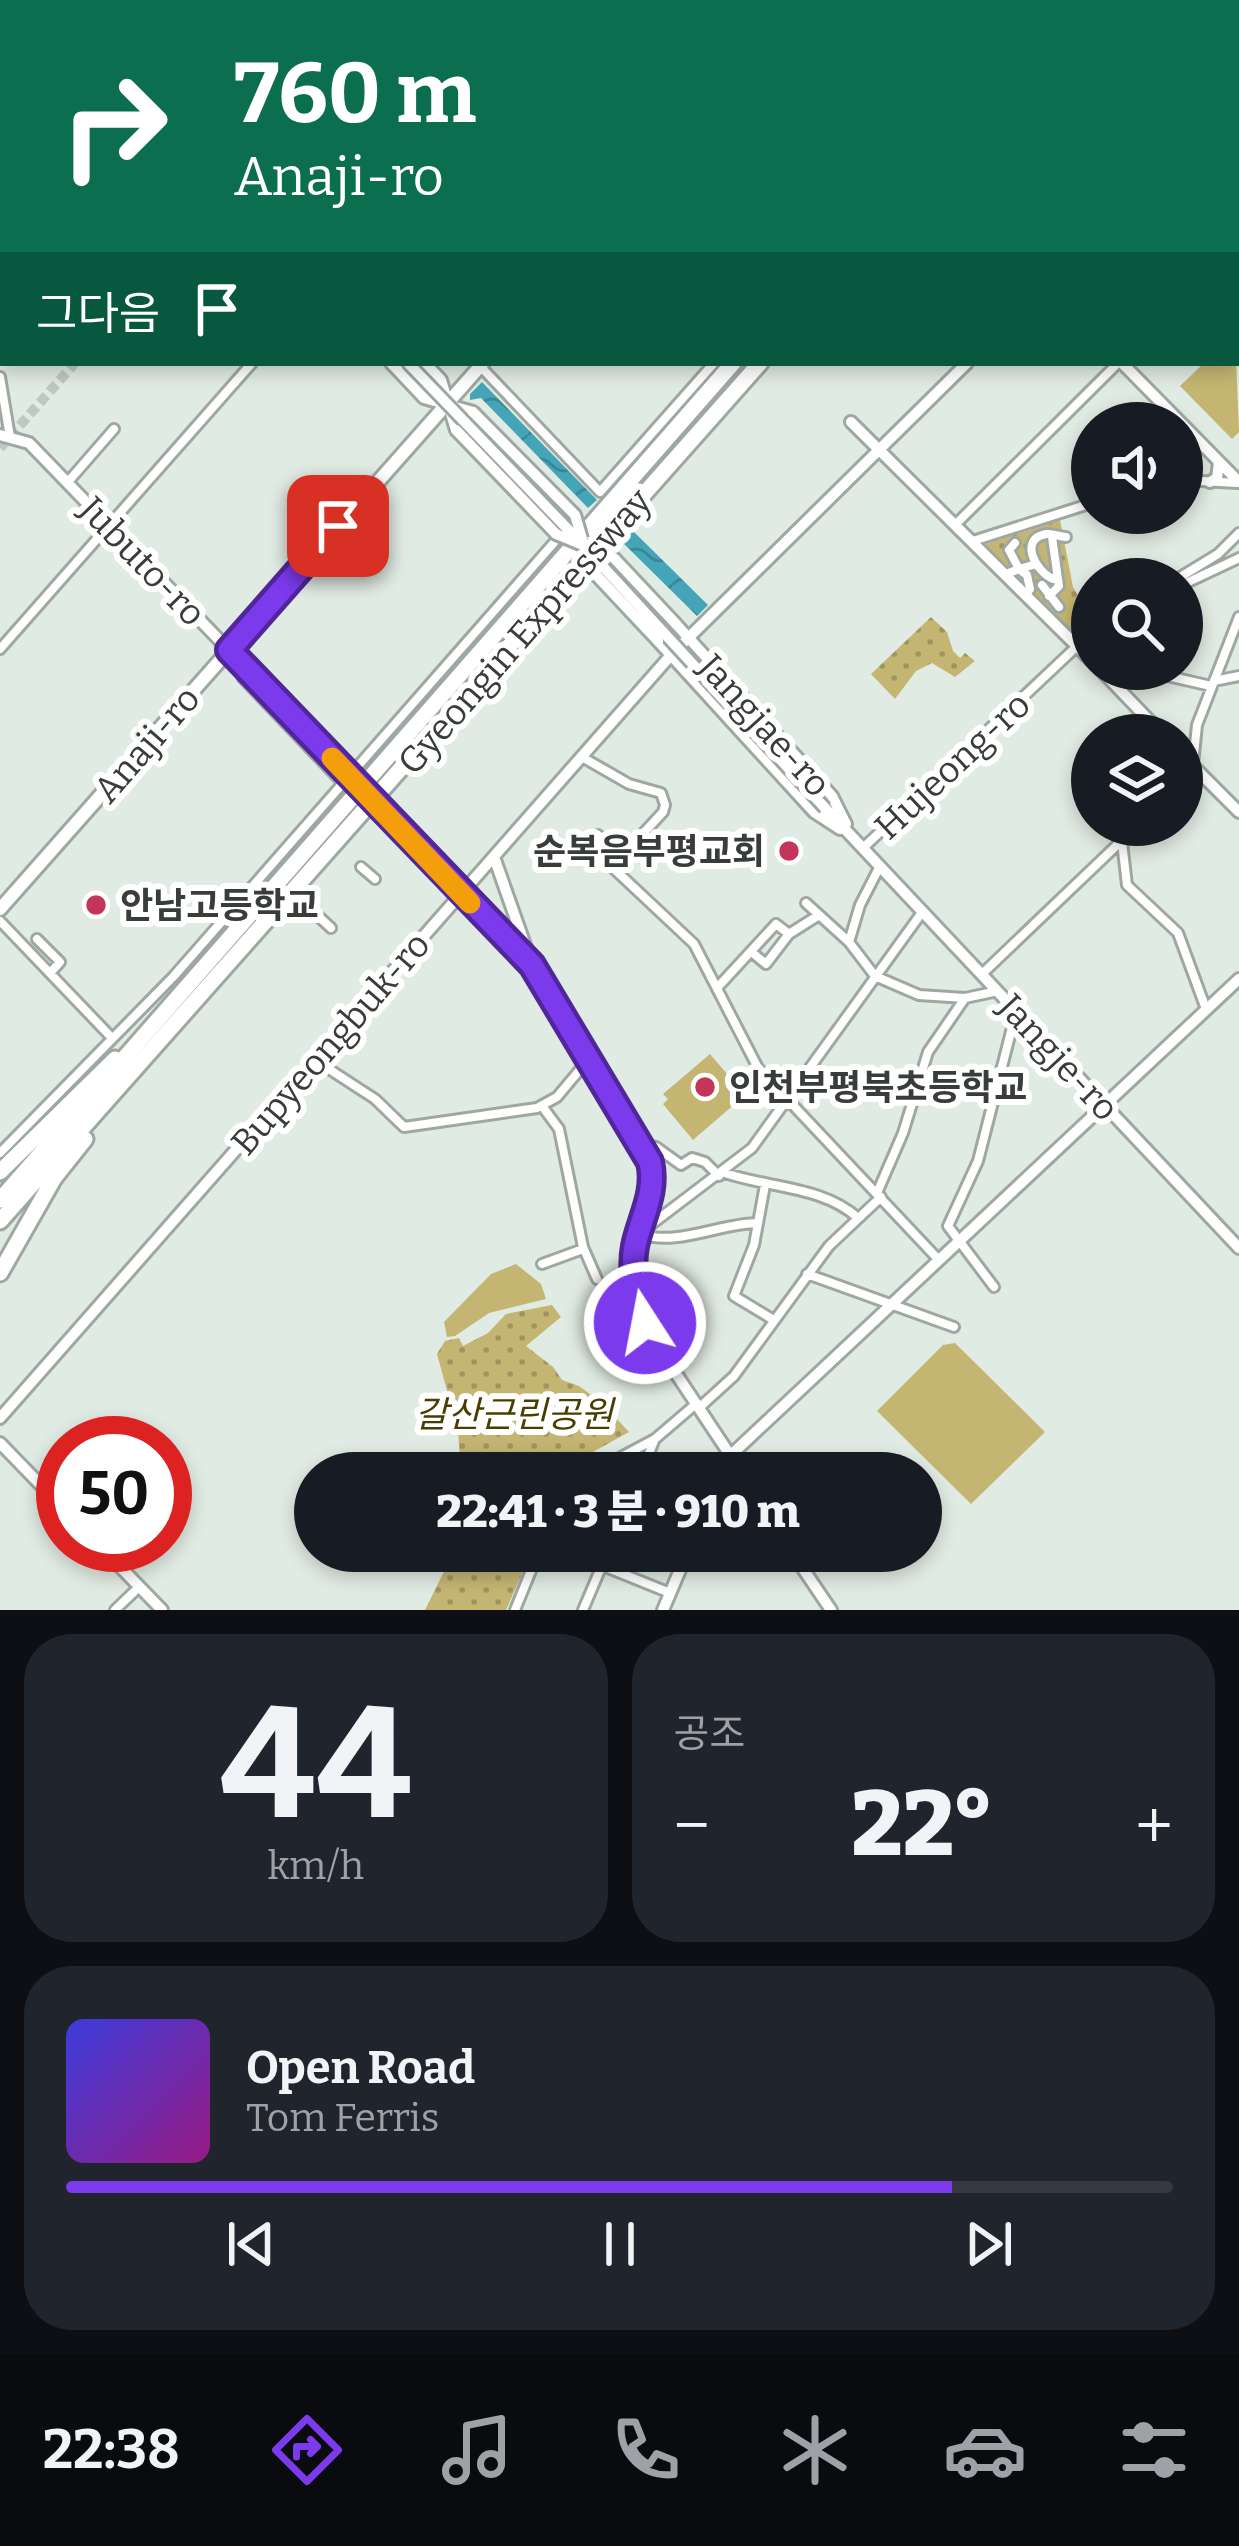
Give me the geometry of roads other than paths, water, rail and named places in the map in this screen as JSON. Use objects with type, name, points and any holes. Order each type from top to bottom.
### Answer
[{"type":"highway","name":"Gyeongin Expressway","points":[[0,1199],[591,522],[604,498],[730,366]]},
{"type":"highway","name":"Gyeongin Expressway","points":[[0,1221],[757,366]]},
{"type":"highway","points":[[0,1172],[97,1074],[136,1042]]},
{"type":"highway","points":[[0,1274],[54,1178],[139,1069]]},
{"type":"main road","name":"Jangjae-ro","points":[[394,366],[424,398],[473,412],[575,515],[597,576],[814,812],[853,837]]},
{"type":"main road","name":"Jangjae-ro","points":[[411,366],[825,808]]},
{"type":"main road","name":"Jangjae-ro","points":[[428,366],[441,380],[456,430],[556,534],[614,558],[832,796],[853,837]]},
{"type":"main road","name":"Anaji-ro","points":[[0,909],[480,366]]},
{"type":"main road","name":"Bupyeongbuk-ro","points":[[0,1418],[687,638],[964,366]]},
{"type":"main road","points":[[1123,366],[1159,402]]},
{"type":"main road","points":[[850,422],[1006,574],[1028,588],[1071,635]]},
{"type":"main road","name":"Jubuto-ro","points":[[5,436],[29,443],[532,965],[650,1162],[652,1181],[634,1274],[645,1323],[731,1452]]},
{"type":"main road","points":[[1203,445],[1239,483]]},
{"type":"main road","points":[[1210,482],[1217,478],[1220,462]]},
{"type":"main road","points":[[1120,690],[1143,714]]},
{"type":"main road","points":[[1203,777],[1239,812]]},
{"type":"main road","name":"Jangje-ro","points":[[825,808],[1233,1235],[1239,1247]]},
{"type":"main road","points":[[494,857],[532,965]]},
{"type":"main road","points":[[734,1452],[1239,979]]},
{"type":"main road","points":[[0,1443],[36,1480]]},
{"type":"main road","points":[[125,1572],[162,1610]]},
{"type":"main road","points":[[663,1610],[679,1572]]},
{"type":"main road","points":[[805,1572],[831,1610]]},
{"type":"street","points":[[0,649],[249,366]]},
{"type":"street","points":[[482,366],[604,498],[712,366]]},
{"type":"street","points":[[956,524],[1117,366]]},
{"type":"street","points":[[0,377],[5,436]]},
{"type":"street","points":[[0,1153],[173,977],[563,533],[460,424],[447,404]]},
{"type":"street","points":[[68,483],[114,429]]},
{"type":"street","points":[[1203,482],[1239,483]]},
{"type":"street","points":[[973,541],[1071,510]]},
{"type":"street","points":[[1203,565],[1239,533]]},
{"type":"street","points":[[1049,596],[1059,586],[1052,537]]},
{"type":"street","points":[[1057,575],[1028,588],[1012,561],[1013,548],[1020,538],[1066,537]]},
{"type":"street","points":[[1039,538],[1032,552],[1033,565],[1059,607]]},
{"type":"street","points":[[1203,572],[1239,558]]},
{"type":"street","points":[[1006,574],[1033,565]]},
{"type":"street","points":[[1201,714],[1239,617]]},
{"type":"street","points":[[229,650],[254,667],[355,772]]},
{"type":"street","points":[[229,650],[243,678],[343,783]]},
{"type":"street","name":"Hujeong-ro","points":[[863,848],[1071,666]]},
{"type":"street","points":[[1203,682],[1239,676]]},
{"type":"street","points":[[582,758],[629,784],[657,790],[664,798],[663,812],[612,867],[694,944],[758,1068],[937,1258]]},
{"type":"street","points":[[332,772],[343,770],[344,760]]},
{"type":"street","points":[[598,836],[622,857]]},
{"type":"street","points":[[982,974],[1116,846]]},
{"type":"street","points":[[1123,846],[1127,885],[1178,933],[1207,1010]]},
{"type":"street","points":[[849,942],[860,905],[880,866]]},
{"type":"street","points":[[361,867],[375,879]]},
{"type":"street","points":[[806,903],[849,942],[875,976],[919,995],[965,998],[998,992]]},
{"type":"street","points":[[639,1234],[752,1148],[922,911]]},
{"type":"street","points":[[317,915],[331,928]]},
{"type":"street","points":[[754,954],[766,964],[789,934],[809,917],[819,915]]},
{"type":"street","points":[[0,921],[112,1038]]},
{"type":"street","points":[[717,988],[776,925],[789,934]]},
{"type":"street","points":[[37,939],[60,962],[50,973]]},
{"type":"street","points":[[631,1452],[655,1439],[734,1376],[807,1274],[879,1195],[928,1052],[965,998]]},
{"type":"street","points":[[994,1287],[948,1226],[978,1161],[1016,1011]]},
{"type":"street","points":[[315,1060],[375,1100],[404,1127],[517,1114],[542,1106],[557,1097],[588,1060]]},
{"type":"street","points":[[850,1073],[914,1094]]},
{"type":"street","points":[[542,1106],[559,1129],[583,1249],[597,1279]]},
{"type":"street","points":[[641,1145],[656,1147],[681,1165],[692,1158],[721,1174],[807,1191],[858,1218]]},
{"type":"street","points":[[765,1185],[754,1245],[734,1296],[772,1319]]},
{"type":"street","points":[[639,1234],[668,1237],[758,1223]]},
{"type":"street","points":[[542,1264],[583,1249]]},
{"type":"street","points":[[807,1274],[954,1327]]},
{"type":"street","points":[[649,1452],[655,1439]]},
{"type":"street","points":[[514,1610],[530,1572]]},
{"type":"street","points":[[584,1610],[599,1572]]},
{"type":"street","points":[[619,1572],[670,1593]]},
{"type":"street","points":[[115,1610],[139,1587]]},
{"type":"water","points":[[482,382],[597,500],[588,508],[481,398],[470,400]]},
{"type":"water","points":[[628,526],[708,605],[697,616],[617,537]]},
{"type":"tunnel","points":[[0,448],[72,366]]},
{"type":"place","name":"순복음부평교회","points":[[789,851]]},
{"type":"place","name":"안남고등학교","points":[[96,905]]},
{"type":"place","name":"인천부평북초등학교","points":[[705,1087]]},
{"type":"park label","name":"갈산근린공원","points":[[514,1414]]}]
